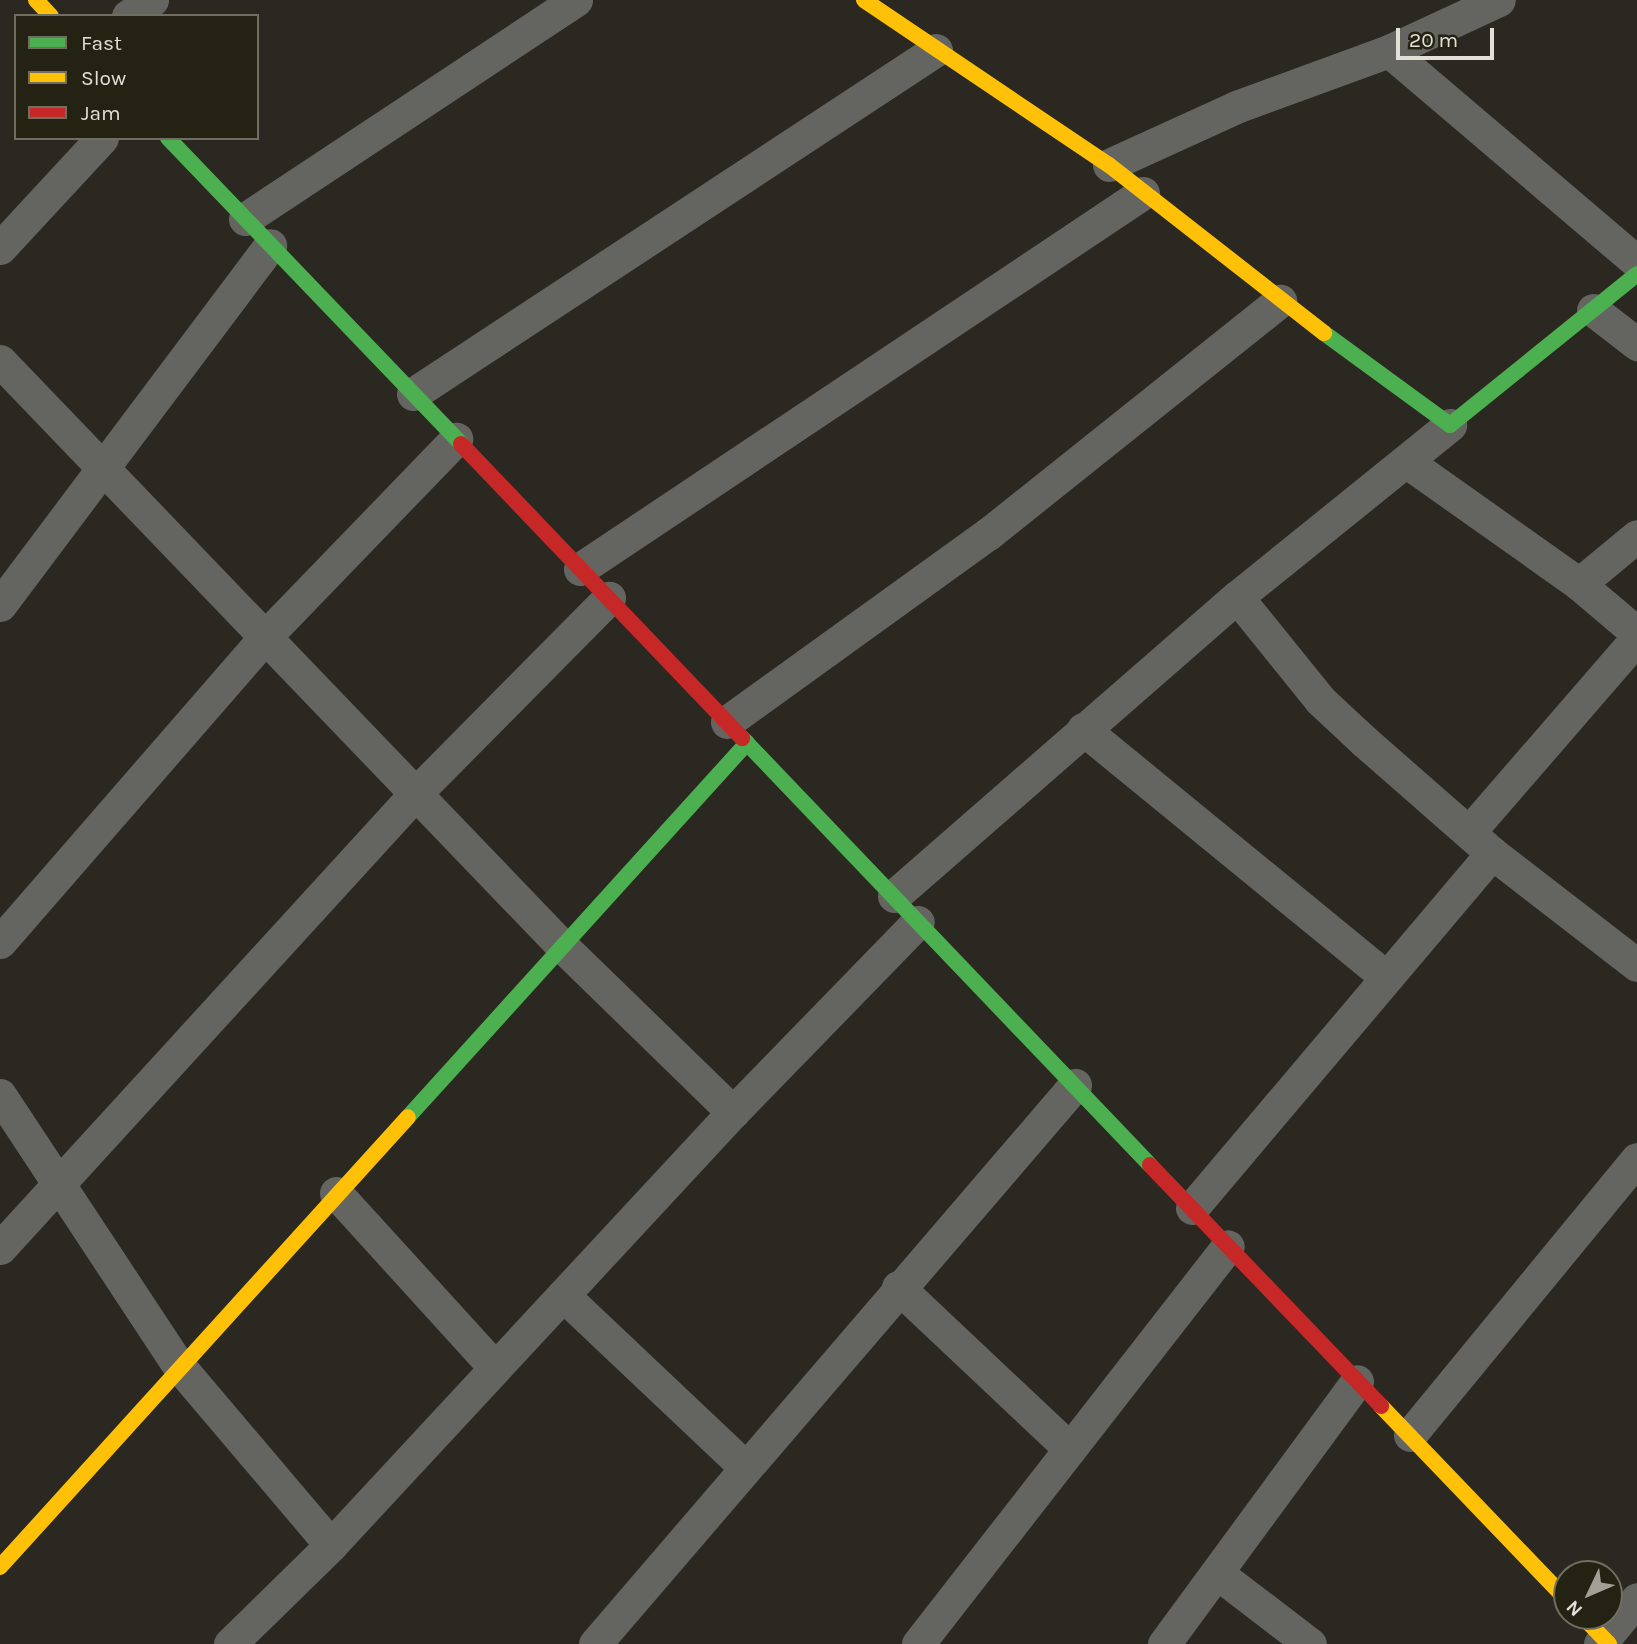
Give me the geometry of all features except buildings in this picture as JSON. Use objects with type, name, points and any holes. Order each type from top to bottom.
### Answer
[{"type":"street","points":[[36,0],[49,14]]},
{"type":"street","points":[[131,14],[152,0]]},
{"type":"street","points":[[245,219],[576,0]]},
{"type":"street","points":[[864,0],[1109,165],[1280,301],[1450,425]]},
{"type":"street","points":[[1109,165],[1236,107],[1389,51],[1499,0]]},
{"type":"street","points":[[413,394],[936,50]]},
{"type":"street","points":[[1389,51],[1637,262]]},
{"type":"street","points":[[0,248],[100,140]]},
{"type":"street","points":[[170,140],[1553,1585]]},
{"type":"street","points":[[580,569],[1143,193]]},
{"type":"street","points":[[0,604],[100,467],[270,245]]},
{"type":"street","points":[[894,896],[1237,597],[1637,274]]},
{"type":"street","points":[[0,1567],[561,945],[737,732],[1280,301]]},
{"type":"street","points":[[1593,310],[1637,344]]},
{"type":"street","points":[[0,361],[561,945],[733,1112]]},
{"type":"street","points":[[0,942],[264,638],[456,439]]},
{"type":"street","points":[[1192,1208],[1386,977],[1480,843],[1637,635],[1579,584],[1407,462]]},
{"type":"street","points":[[1579,584],[1637,536]]},
{"type":"street","points":[[1237,597],[1320,700],[1480,843],[1637,965]]},
{"type":"street","points":[[0,1248],[57,1182],[415,794],[608,598]]},
{"type":"street","points":[[1083,729],[1386,977]]},
{"type":"street","points":[[230,1644],[331,1545],[733,1112],[918,922]]},
{"type":"street","points":[[595,1644],[898,1287],[1074,1085]]},
{"type":"street","points":[[0,1095],[179,1366],[331,1545]]},
{"type":"street","points":[[1410,1435],[1637,1159]]},
{"type":"street","points":[[336,1193],[495,1368]]},
{"type":"street","points":[[918,1644],[1228,1246]]},
{"type":"street","points":[[898,1287],[1070,1449]]},
{"type":"street","points":[[563,1295],[745,1467]]},
{"type":"street","points":[[1164,1644],[1357,1381]]},
{"type":"street","points":[[1217,1573],[1310,1644]]},
{"type":"street","points":[[1599,1636],[1637,1599]]},
{"type":"traffic: fast","points":[[170,140],[461,444]]},
{"type":"traffic: fast","points":[[1324,333],[1450,425],[1637,274]]},
{"type":"traffic: fast","points":[[742,738],[1150,1165]]},
{"type":"traffic: fast","points":[[408,1117],[747,743]]},
{"type":"traffic: slow","points":[[36,0],[49,14]]},
{"type":"traffic: slow","points":[[864,0],[1109,165],[1324,333]]},
{"type":"traffic: slow","points":[[0,1567],[408,1117]]},
{"type":"traffic: slow","points":[[1381,1406],[1553,1585]]},
{"type":"traffic: slow","points":[[1596,1630],[1609,1644]]},
{"type":"traffic: jam","points":[[461,444],[742,738]]},
{"type":"traffic: jam","points":[[1150,1165],[1381,1406]]}]
